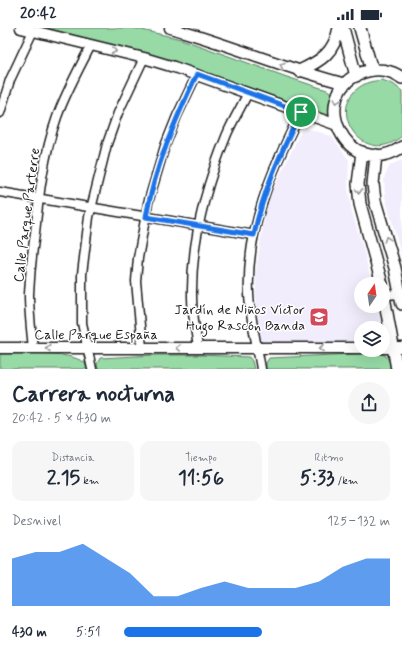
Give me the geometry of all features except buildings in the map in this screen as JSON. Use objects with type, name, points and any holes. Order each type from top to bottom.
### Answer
[{"type":"main road","points":[[299,71],[316,63],[329,53],[337,37],[339,28]]},
{"type":"main road","points":[[343,28],[356,76]]},
{"type":"main road","points":[[360,28],[370,63],[374,70]]},
{"type":"main road","points":[[402,78],[387,71],[374,70],[356,76],[342,89],[336,101],[335,113],[337,125],[342,137],[346,142],[362,152],[376,155],[393,152],[402,147]]},
{"type":"main road","points":[[362,152],[358,184],[360,200],[380,277]]},
{"type":"main road","points":[[376,155],[373,184],[375,201],[395,268],[401,297]]},
{"type":"main road","points":[[387,313],[397,369]]},
{"type":"street","points":[[21,28],[144,58],[197,74],[337,125]]},
{"type":"street","points":[[170,28],[204,37],[299,71],[346,84]]},
{"type":"street","points":[[0,113],[10,80],[33,31]]},
{"type":"street","name":"Calle Parque Parterre","points":[[32,348],[29,294],[31,266],[38,199],[46,154],[57,116],[91,45]]},
{"type":"street","points":[[92,369],[82,323],[82,274],[91,208],[109,138],[118,113],[144,58]]},
{"type":"street","points":[[142,348],[136,281],[138,258],[148,203],[165,146],[177,116],[197,74]]},
{"type":"street","points":[[198,348],[192,287],[193,262],[199,226],[217,160],[228,133],[248,93]]},
{"type":"street","points":[[261,369],[249,294],[250,263],[254,235],[262,200],[270,178],[301,112]]},
{"type":"street","points":[[0,192],[254,235]]},
{"type":"street","points":[[390,293],[401,297]]},
{"type":"street","name":"Calle Parque España","points":[[0,348],[354,348]]},
{"type":"shaded area","points":[[306,128],[331,136],[349,160],[348,187],[352,212],[370,277],[354,277],[354,313],[379,313],[380,321],[354,321],[354,340],[262,345],[260,340],[256,296],[256,270],[265,215],[272,192],[301,131]]},
{"type":"shaded area","points":[[402,160],[402,257],[385,197],[384,178],[390,165]]},
{"type":"green space","points":[[42,28],[133,28],[181,39],[327,90],[332,93],[329,112],[326,116],[307,110],[173,61]]},
{"type":"green space","points":[[382,80],[393,84],[402,91],[402,136],[387,145],[373,145],[361,140],[352,130],[347,117],[347,104],[354,92],[367,83]]},
{"type":"green space","points":[[32,353],[68,356],[85,363],[87,369],[0,369],[0,354]]},
{"type":"green space","points":[[354,354],[354,357],[386,357],[390,362],[391,369],[266,369],[266,363],[269,358]]},
{"type":"green space","points":[[155,355],[249,357],[252,361],[254,369],[98,369],[97,364],[100,358]]},
{"type":"place","name":"Jardín de Niños Víctor Hugo Rascón Banda","points":[[319,317]]},
{"type":"route","points":[[197,74],[301,112],[270,178],[262,200],[254,235],[146,217],[148,203],[165,146],[177,116],[197,74]]}]
